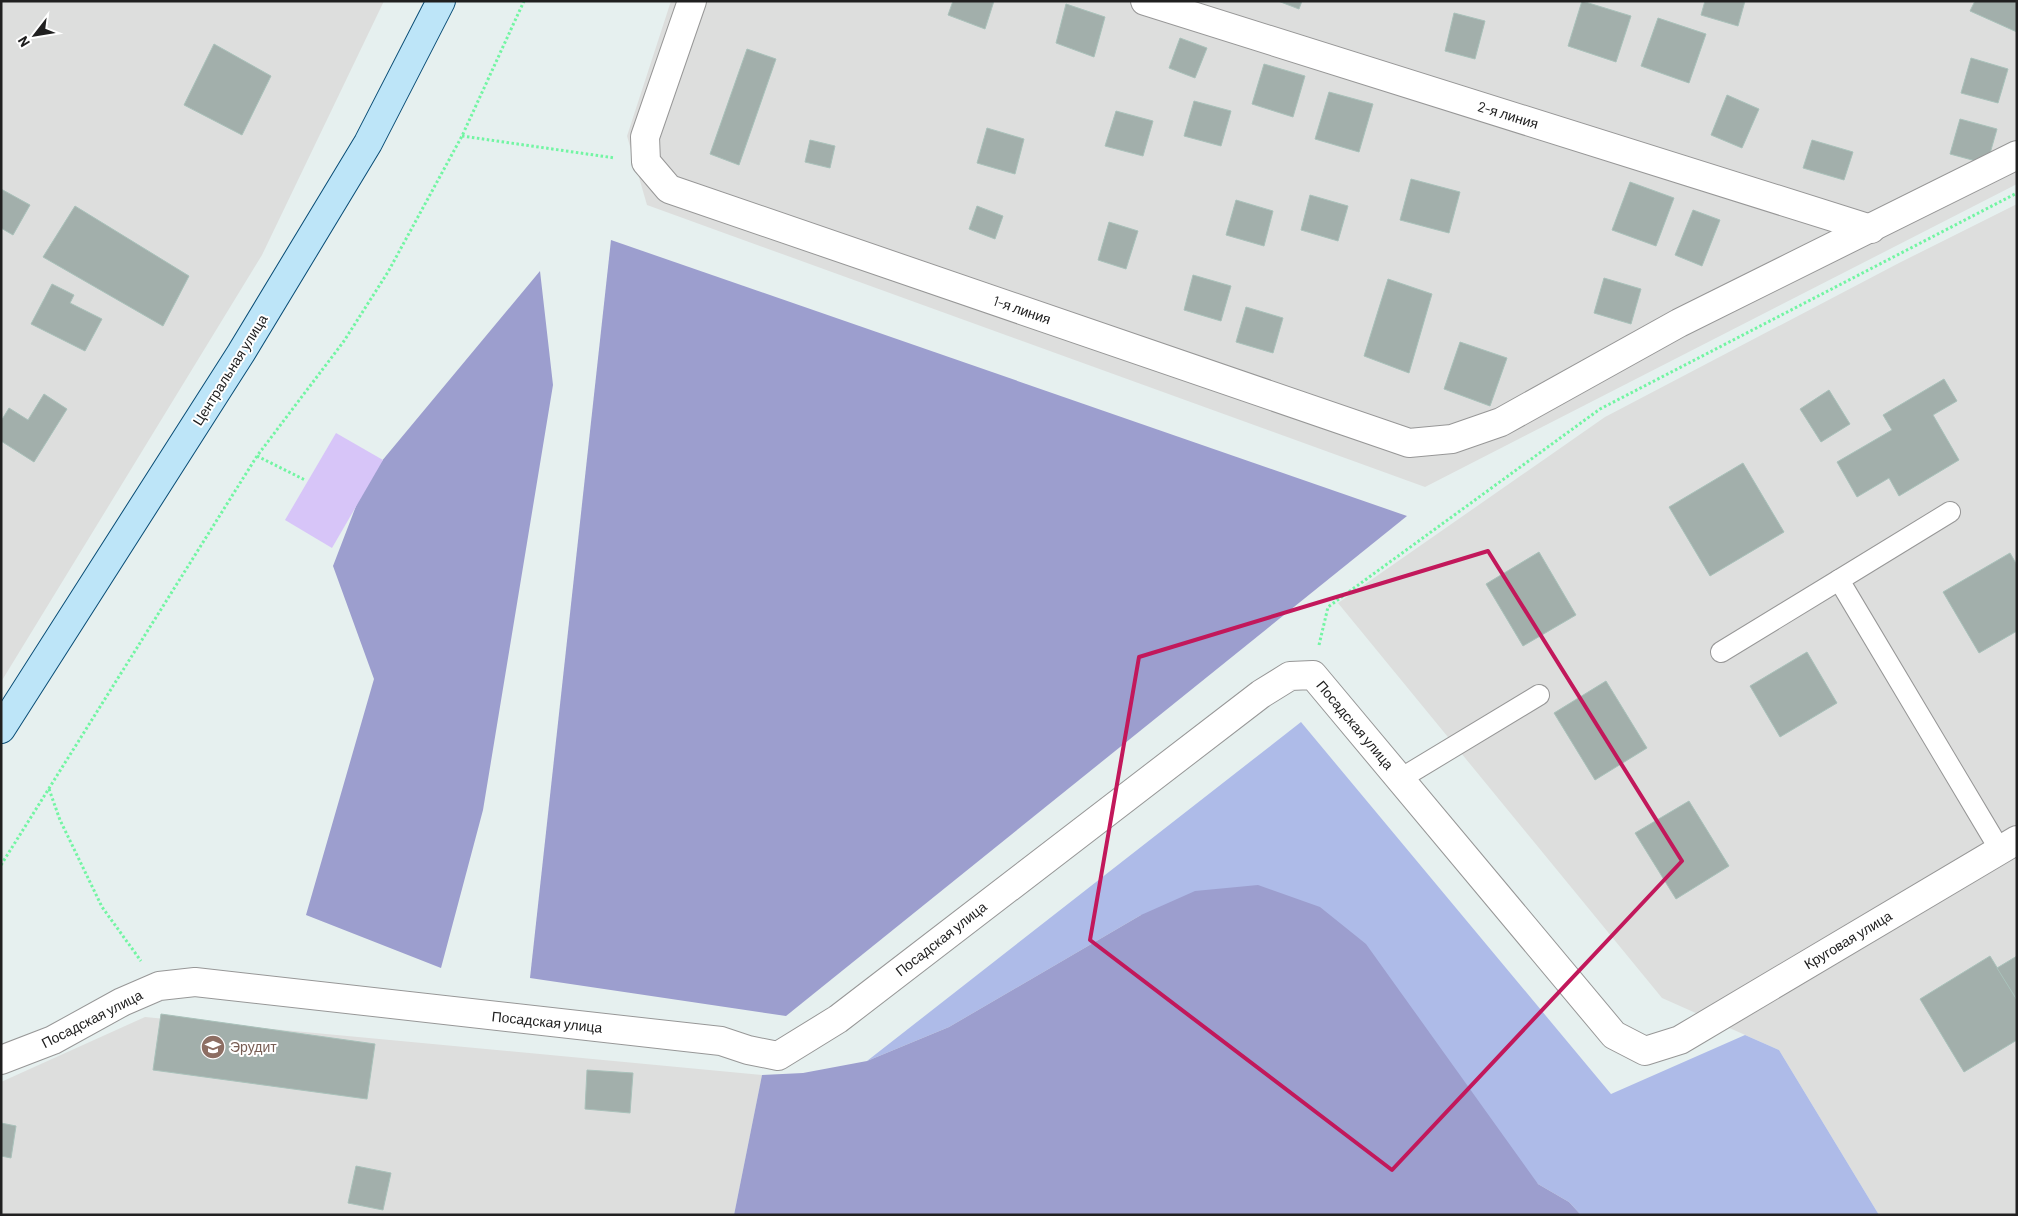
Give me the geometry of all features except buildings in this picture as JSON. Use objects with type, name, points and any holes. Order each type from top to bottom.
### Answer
[{"type":"main road","name":"Центральная улица","points":[[1,729],[241,353],[368,143],[441,1]]},
{"type":"street","points":[[646,162],[645,137],[692,1]]},
{"type":"street","name":"2-я линия","points":[[1145,1],[1871,229]]},
{"type":"street","points":[[1871,229],[2017,155]]},
{"type":"street","name":"1-я линия","points":[[646,162],[669,189],[1409,443],[1452,439],[1501,422],[1678,323],[1871,229]]},
{"type":"street","name":"Посадская улица","points":[[1,1060],[53,1040],[122,1002],[159,986],[195,982],[721,1041],[748,1050],[778,1056],[838,1018],[1261,694],[1290,676],[1313,675],[1614,1035],[1645,1050],[1680,1040]]},
{"type":"street","name":"Круговая улица","points":[[1680,1040],[2008,845]]},
{"type":"lane","points":[[1721,652],[1950,512]]},
{"type":"lane","points":[[1839,580],[2008,845]]},
{"type":"lane","points":[[1400,780],[1539,695]]},
{"type":"path","points":[[1,865],[257,456],[344,341],[378,288],[462,136],[524,1]]},
{"type":"path","points":[[462,136],[646,162]]},
{"type":"path","points":[[1313,675],[1328,607],[1600,409],[2017,193]]},
{"type":"path","points":[[257,456],[305,480]]},
{"type":"path","points":[[49,789],[60,820],[102,907],[159,986]]},
{"type":"highlighted area","points":[[1488,551],[1682,861],[1392,1170],[1090,940],[1139,657]]},
{"type":"shaded area","points":[[1,1],[384,1],[262,255],[1,682]]},
{"type":"shaded area","points":[[671,1],[2017,1],[2017,184],[1425,487],[647,205],[627,136]]},
{"type":"shaded area","points":[[2017,204],[2017,1215],[1879,1215],[1779,1050],[1662,998],[1338,603],[1605,417],[1899,263]]},
{"type":"shaded area","points":[[611,240],[1407,516],[786,1016],[530,978]]},
{"type":"shaded area","points":[[540,271],[553,385],[483,810],[441,968],[306,915],[374,679],[333,566],[366,480]]},
{"type":"shaded area","points":[[336,433],[383,460],[332,548],[285,520]]},
{"type":"shaded area","points":[[1301,722],[1611,1094],[1745,1035],[1779,1050],[1879,1215],[1581,1215],[1569,1202],[1538,1184],[1141,915],[949,1027],[867,1061]]},
{"type":"shaded area","points":[[1258,885],[1320,907],[1366,944],[1538,1184],[1569,1202],[1581,1215],[734,1215],[762,1075],[803,1073],[867,1061],[949,1027],[1141,915],[1195,891]]},
{"type":"shaded area","points":[[145,1017],[762,1075],[734,1215],[1,1215],[1,1082]]},
{"type":"place","name":"Эрудит","points":[[213,1047]]}]
